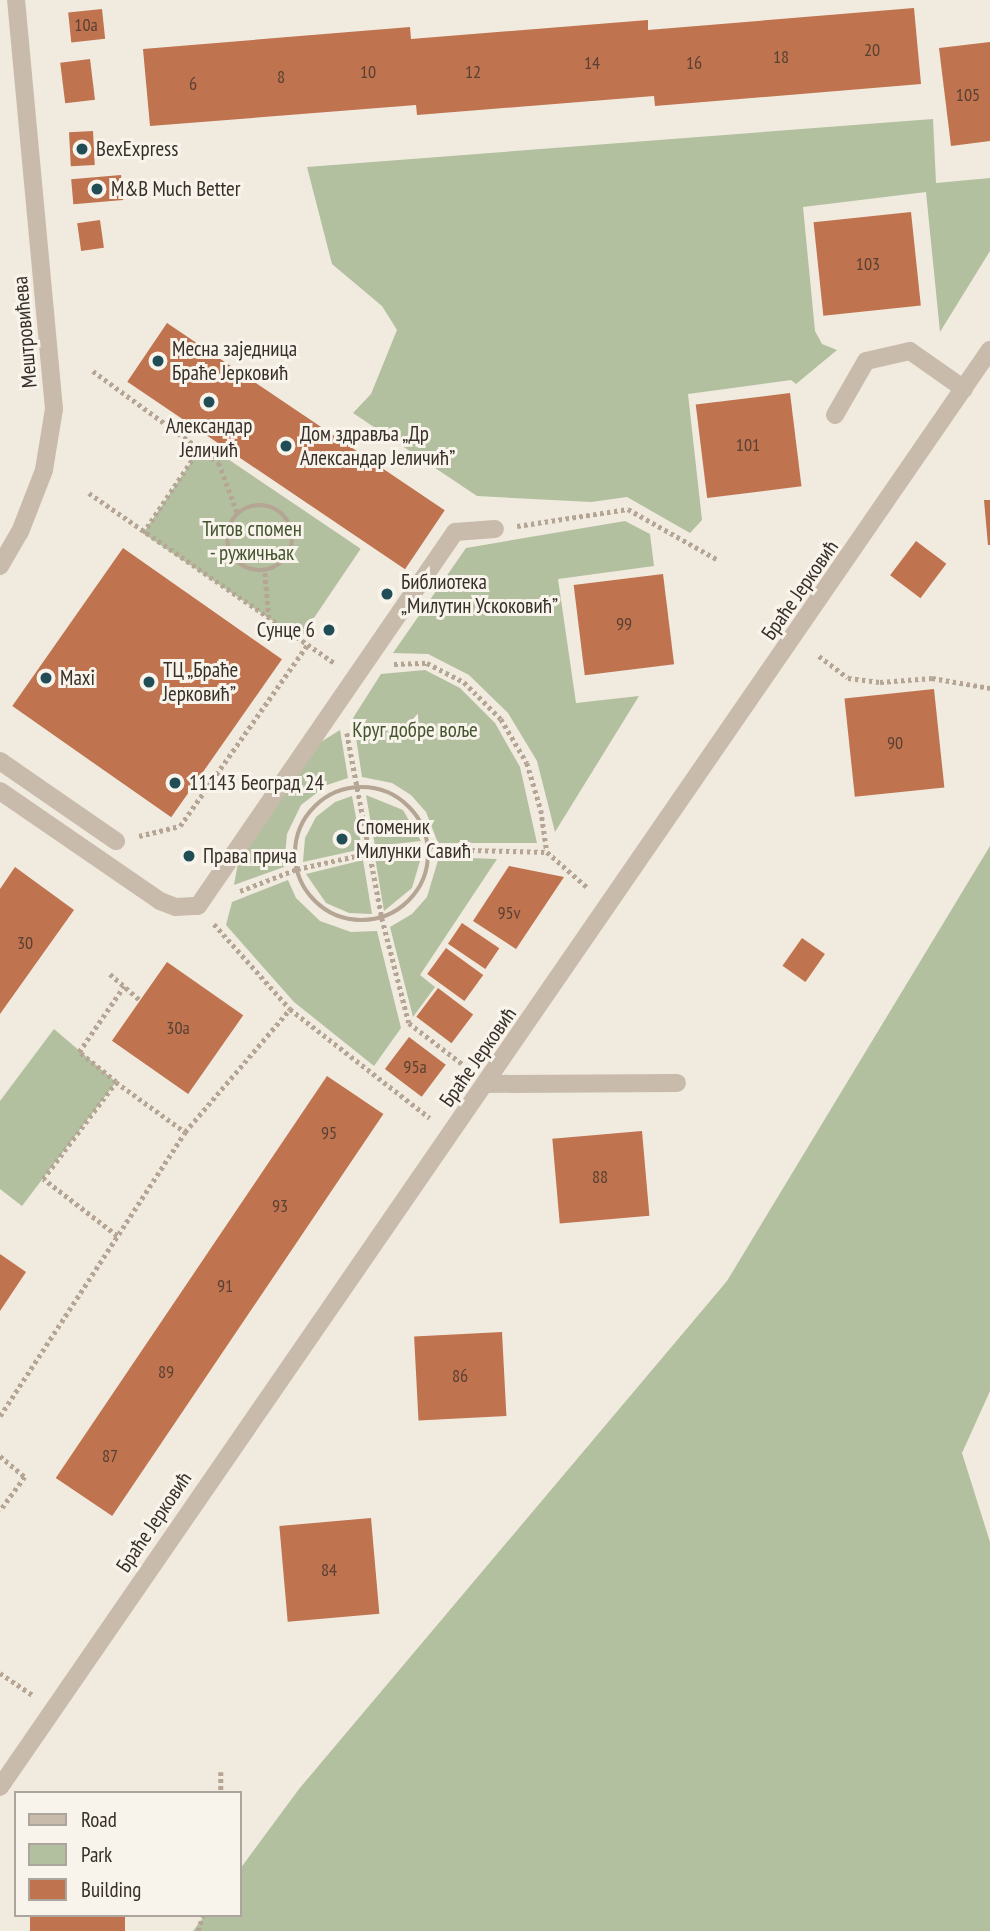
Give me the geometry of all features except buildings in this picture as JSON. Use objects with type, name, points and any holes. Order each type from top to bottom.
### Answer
[{"type":"street","name":"Мештровићева","points":[[0,566],[20,532],[44,470],[54,409],[16,0]]},
{"type":"street","name":"Браће Јерковић","points":[[0,1787],[990,350]]},
{"type":"street","points":[[835,415],[866,361],[910,351],[964,389]]},
{"type":"street","points":[[0,791],[160,901],[176,907],[198,906],[455,531],[495,529]]},
{"type":"street","points":[[0,761],[116,841]]},
{"type":"street","points":[[486,1084],[677,1083]]},
{"type":"path","points":[[93,371],[219,463],[238,515]]},
{"type":"path","points":[[143,533],[201,448]]},
{"type":"path","points":[[89,493],[269,619],[358,673],[427,663],[464,682],[492,710],[527,764],[541,810],[547,852]]},
{"type":"path","points":[[254,504],[267,505],[289,521],[292,547],[265,573],[249,570],[232,559],[227,540],[238,515],[254,504]]},
{"type":"path","points":[[495,529],[628,509],[718,561]]},
{"type":"path","points":[[265,573],[269,619]]},
{"type":"path","points":[[116,841],[180,826],[307,644]]},
{"type":"path","points":[[819,656],[848,678],[880,682],[932,678],[990,688]]},
{"type":"path","points":[[341,698],[382,918],[409,1023],[465,1066]]},
{"type":"path","points":[[358,787],[390,794],[405,803],[417,816],[429,849],[423,883],[413,898],[382,918],[355,921],[327,912],[307,891],[297,869],[296,843],[310,812],[339,792],[358,787]]},
{"type":"path","points":[[430,1118],[290,1009],[198,906],[297,869],[370,853],[429,849],[547,852],[587,887]]},
{"type":"path","points":[[110,974],[140,1000]]},
{"type":"path","points":[[124,986],[79,1052],[185,1132]]},
{"type":"path","points":[[0,1416],[185,1132],[290,1009]]},
{"type":"path","points":[[116,1082],[43,1179],[117,1236]]},
{"type":"path","points":[[0,1456],[24,1478],[0,1511]]},
{"type":"path","points":[[0,1673],[53,1710]]},
{"type":"path","points":[[220,1772],[221,1791]]},
{"type":"green space","points":[[933,119],[936,183],[990,178],[990,251],[940,332],[926,192],[803,207],[815,331],[822,344],[837,350],[796,384],[791,380],[688,394],[702,520],[690,533],[627,497],[591,502],[477,496],[353,413],[371,394],[397,330],[382,306],[332,264],[307,167]]},
{"type":"green space","name":"Титов спомен - ружичњак","points":[[204,443],[361,549],[300,639],[143,533]]},
{"type":"green space","points":[[625,521],[650,534],[654,566],[558,579],[576,703],[639,696],[555,832],[537,761],[508,713],[469,675],[428,654],[393,653],[466,548]]},
{"type":"green space","name":"Круг добре воље","points":[[425,670],[460,688],[495,723],[520,767],[537,843],[438,843],[426,812],[411,795],[392,783],[362,777],[353,718],[381,674]]},
{"type":"green space","name":"Круг добре воље","points":[[340,730],[348,778],[327,785],[301,805],[287,834],[284,867],[234,885],[239,857],[316,745]]},
{"type":"green space","name":"Круг добре воље","points":[[366,795],[403,810],[421,841],[375,846]]},
{"type":"green space","name":"Круг добре воље","points":[[352,796],[362,849],[303,862],[305,838],[316,817],[335,802]]},
{"type":"green space","points":[[990,846],[990,1391],[962,1453],[990,1542],[990,1931],[193,1931],[204,1917],[242,1917],[242,1866],[299,1789],[727,1281]]},
{"type":"green space","points":[[422,854],[412,888],[384,911],[375,857]]},
{"type":"green space","points":[[439,857],[497,859],[420,975],[435,987],[413,1017],[390,927],[412,914],[427,897]]},
{"type":"green space","points":[[363,860],[372,914],[349,913],[326,903],[306,874]]},
{"type":"green space","points":[[288,880],[296,898],[320,921],[351,932],[377,931],[401,1028],[374,1066],[294,1002],[226,925],[232,902]]},
{"type":"green space","points":[[54,1029],[116,1082],[22,1206],[0,1189],[0,1101]]},
{"type":"place","name":"BexExpress","points":[[82,149]]},
{"type":"place","name":"M&B Much Better","points":[[97,189]]},
{"type":"place","name":"Месна заједница Браће Јерковић","points":[[158,361]]},
{"type":"place","name":"Александар Јеличић","points":[[209,402]]},
{"type":"place","name":"Дом здравља „Др Александар Јеличић”","points":[[286,446]]},
{"type":"place","name":"Библиотека „Милутин Ускоковић”","points":[[387,594]]},
{"type":"place","name":"Сунце 6","points":[[329,630]]},
{"type":"place","name":"Maxi","points":[[46,678]]},
{"type":"place","name":"ТЦ „Браће Јерковић”","points":[[149,682]]},
{"type":"place","name":"11143 Београд 24","points":[[175,783]]},
{"type":"place","name":"Споменик Милунки Савић","points":[[342,839]]},
{"type":"place","name":"Права прича","points":[[189,856]]}]
